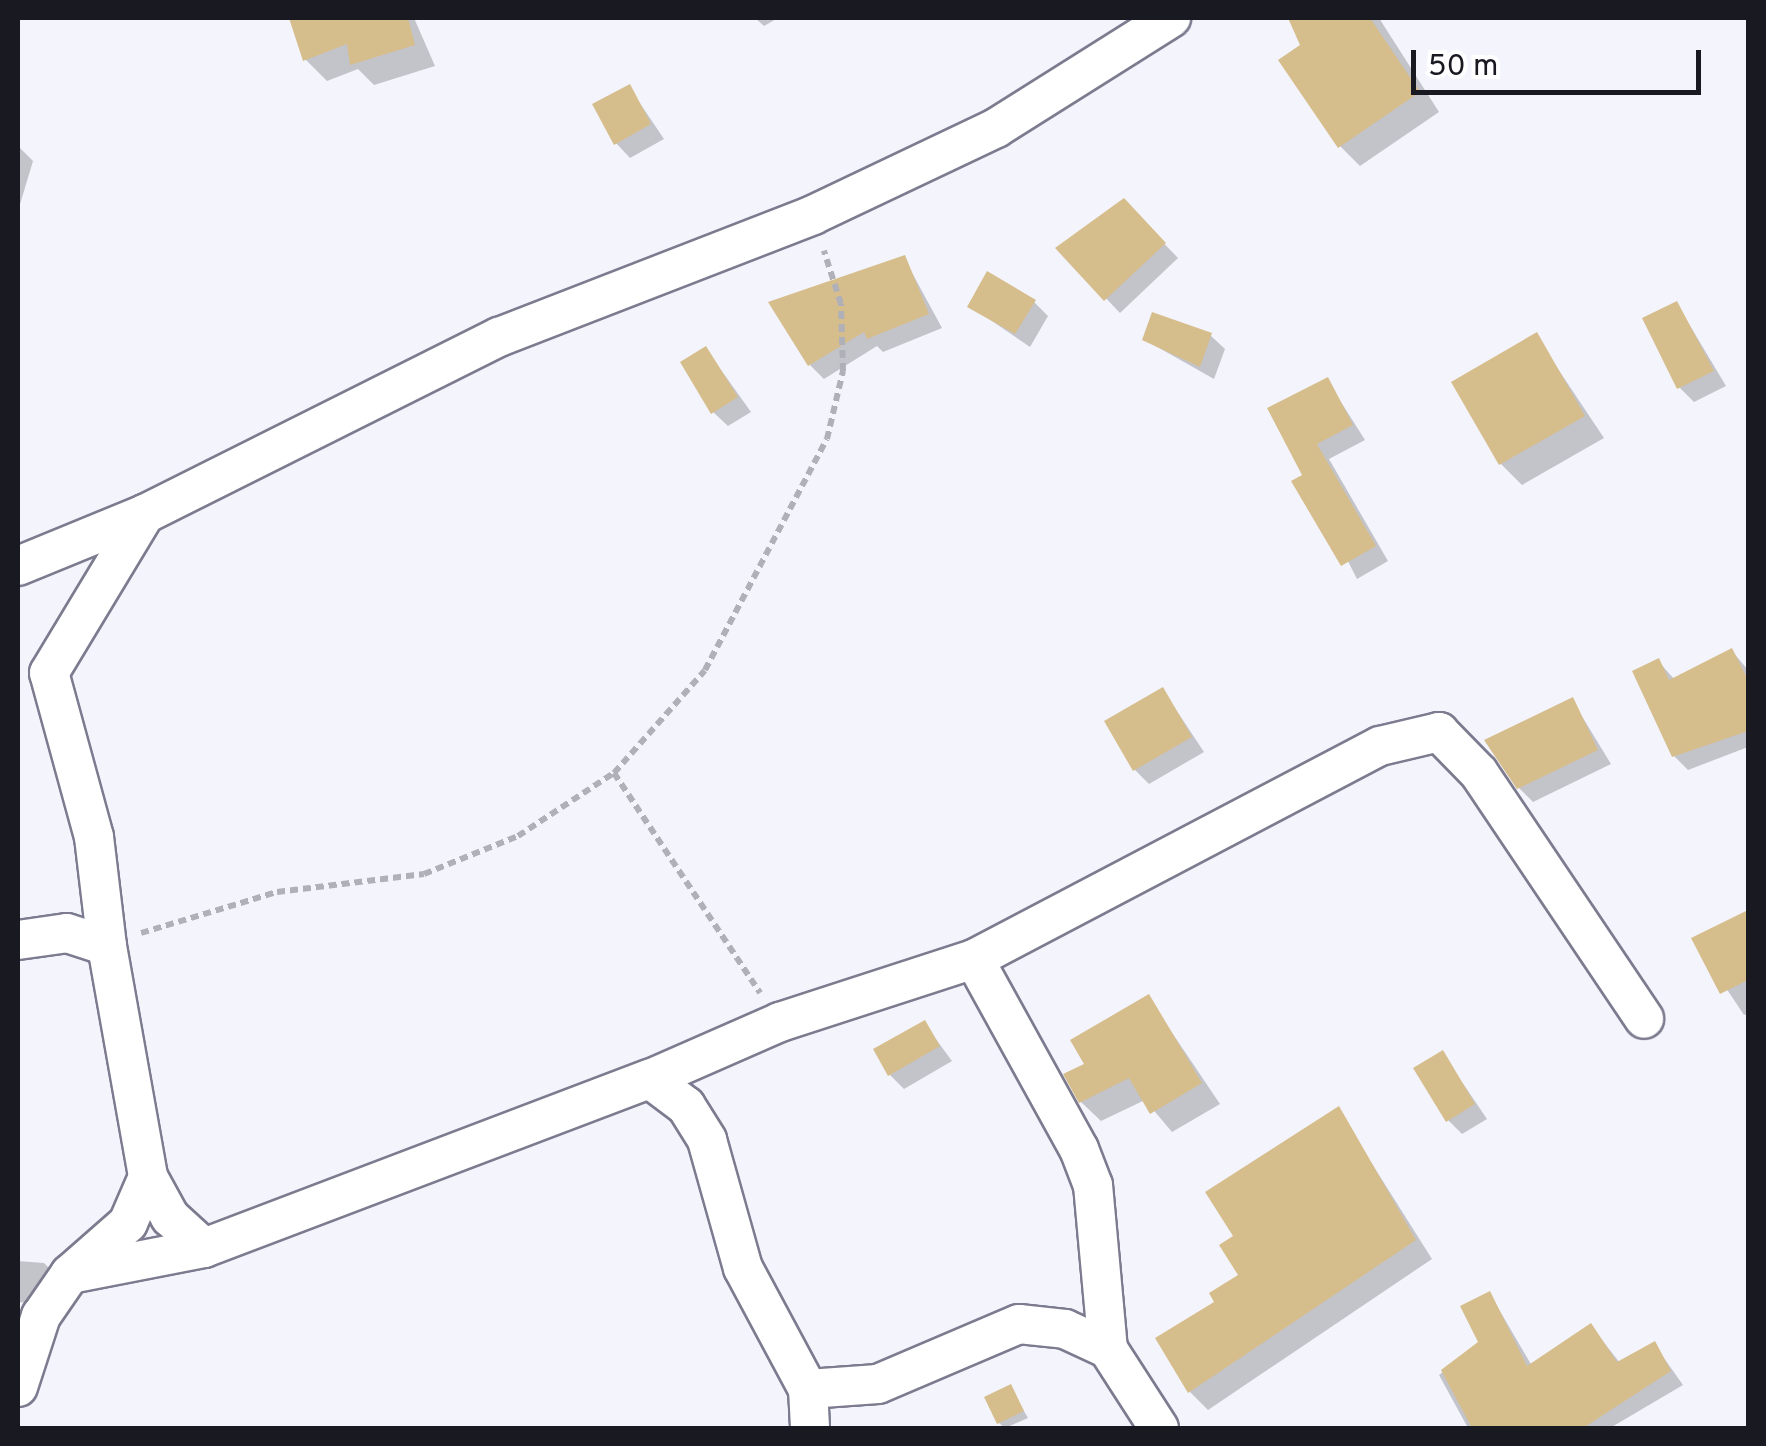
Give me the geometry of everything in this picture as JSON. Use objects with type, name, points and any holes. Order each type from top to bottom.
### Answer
[{"type":"street","points":[[18,566],[145,514],[498,337],[813,215],[996,128],[1170,18]]},
{"type":"street","points":[[145,514],[49,673],[94,837],[107,946],[148,1177],[170,1217],[204,1248]]},
{"type":"street","points":[[70,1274],[204,1248],[650,1079],[780,1022],[974,958],[1380,746],[1439,732],[1478,773],[1644,1019]]},
{"type":"street","points":[[18,940],[67,933],[107,946]]},
{"type":"street","points":[[974,958],[1093,1184],[1108,1349],[1159,1428]]},
{"type":"street","points":[[650,1079],[686,1106],[707,1140],[743,1268],[808,1389],[810,1428]]},
{"type":"street","points":[[18,1387],[40,1316],[70,1274],[128,1223],[148,1177]]},
{"type":"street","points":[[808,1389],[878,1384],[1019,1324],[1065,1329],[1108,1349]]},
{"type":"path","points":[[107,946],[277,892],[424,874],[518,836],[614,773],[706,670],[827,440],[843,371],[841,304],[813,215]]},
{"type":"path","points":[[614,773],[780,1022]]},
{"type":"building","points":[[289,18],[408,18],[415,45],[350,65],[347,44],[303,61]]},
{"type":"building","points":[[1288,18],[1370,18],[1420,92],[1338,148],[1278,60],[1300,45]]},
{"type":"building","points":[[630,84],[651,124],[614,145],[592,104]]},
{"type":"building","points":[[1124,198],[1166,243],[1104,301],[1055,248]]},
{"type":"building","points":[[905,255],[929,314],[867,339],[864,332],[808,366],[768,302]]},
{"type":"building","points":[[987,271],[1036,300],[1015,334],[967,307]]},
{"type":"building","points":[[1677,301],[1714,371],[1677,389],[1642,318]]},
{"type":"building","points":[[1152,312],[1212,333],[1200,367],[1142,340]]},
{"type":"building","points":[[1537,332],[1585,416],[1499,465],[1451,382]]},
{"type":"building","points":[[706,346],[738,397],[711,414],[680,362]]},
{"type":"building","points":[[1328,377],[1353,425],[1317,444],[1376,546],[1341,566],[1291,481],[1302,475],[1267,408]]},
{"type":"building","points":[[1732,648],[1748,680],[1748,731],[1672,757],[1632,671],[1659,658],[1669,680]]},
{"type":"building","points":[[1163,687],[1192,737],[1133,771],[1104,721]]},
{"type":"building","points":[[1573,697],[1598,750],[1517,789],[1484,740]]},
{"type":"building","points":[[1748,910],[1748,980],[1720,994],[1691,938]]},
{"type":"building","points":[[1149,994],[1202,1083],[1150,1114],[1129,1078],[1079,1103],[1063,1074],[1084,1064],[1070,1040]]},
{"type":"building","points":[[925,1020],[940,1046],[888,1076],[873,1049]]},
{"type":"building","points":[[1443,1050],[1475,1104],[1446,1122],[1413,1068]]},
{"type":"building","points":[[1339,1106],[1416,1240],[1188,1393],[1155,1338],[1214,1302],[1209,1293],[1238,1275],[1219,1245],[1233,1236],[1205,1192]]},
{"type":"building","points":[[1490,1291],[1527,1366],[1591,1323],[1617,1362],[1655,1341],[1671,1371],[1583,1428],[1472,1428],[1441,1370],[1478,1342],[1460,1306]]},
{"type":"building","points":[[1011,1384],[1024,1411],[997,1424],[984,1397]]}]
